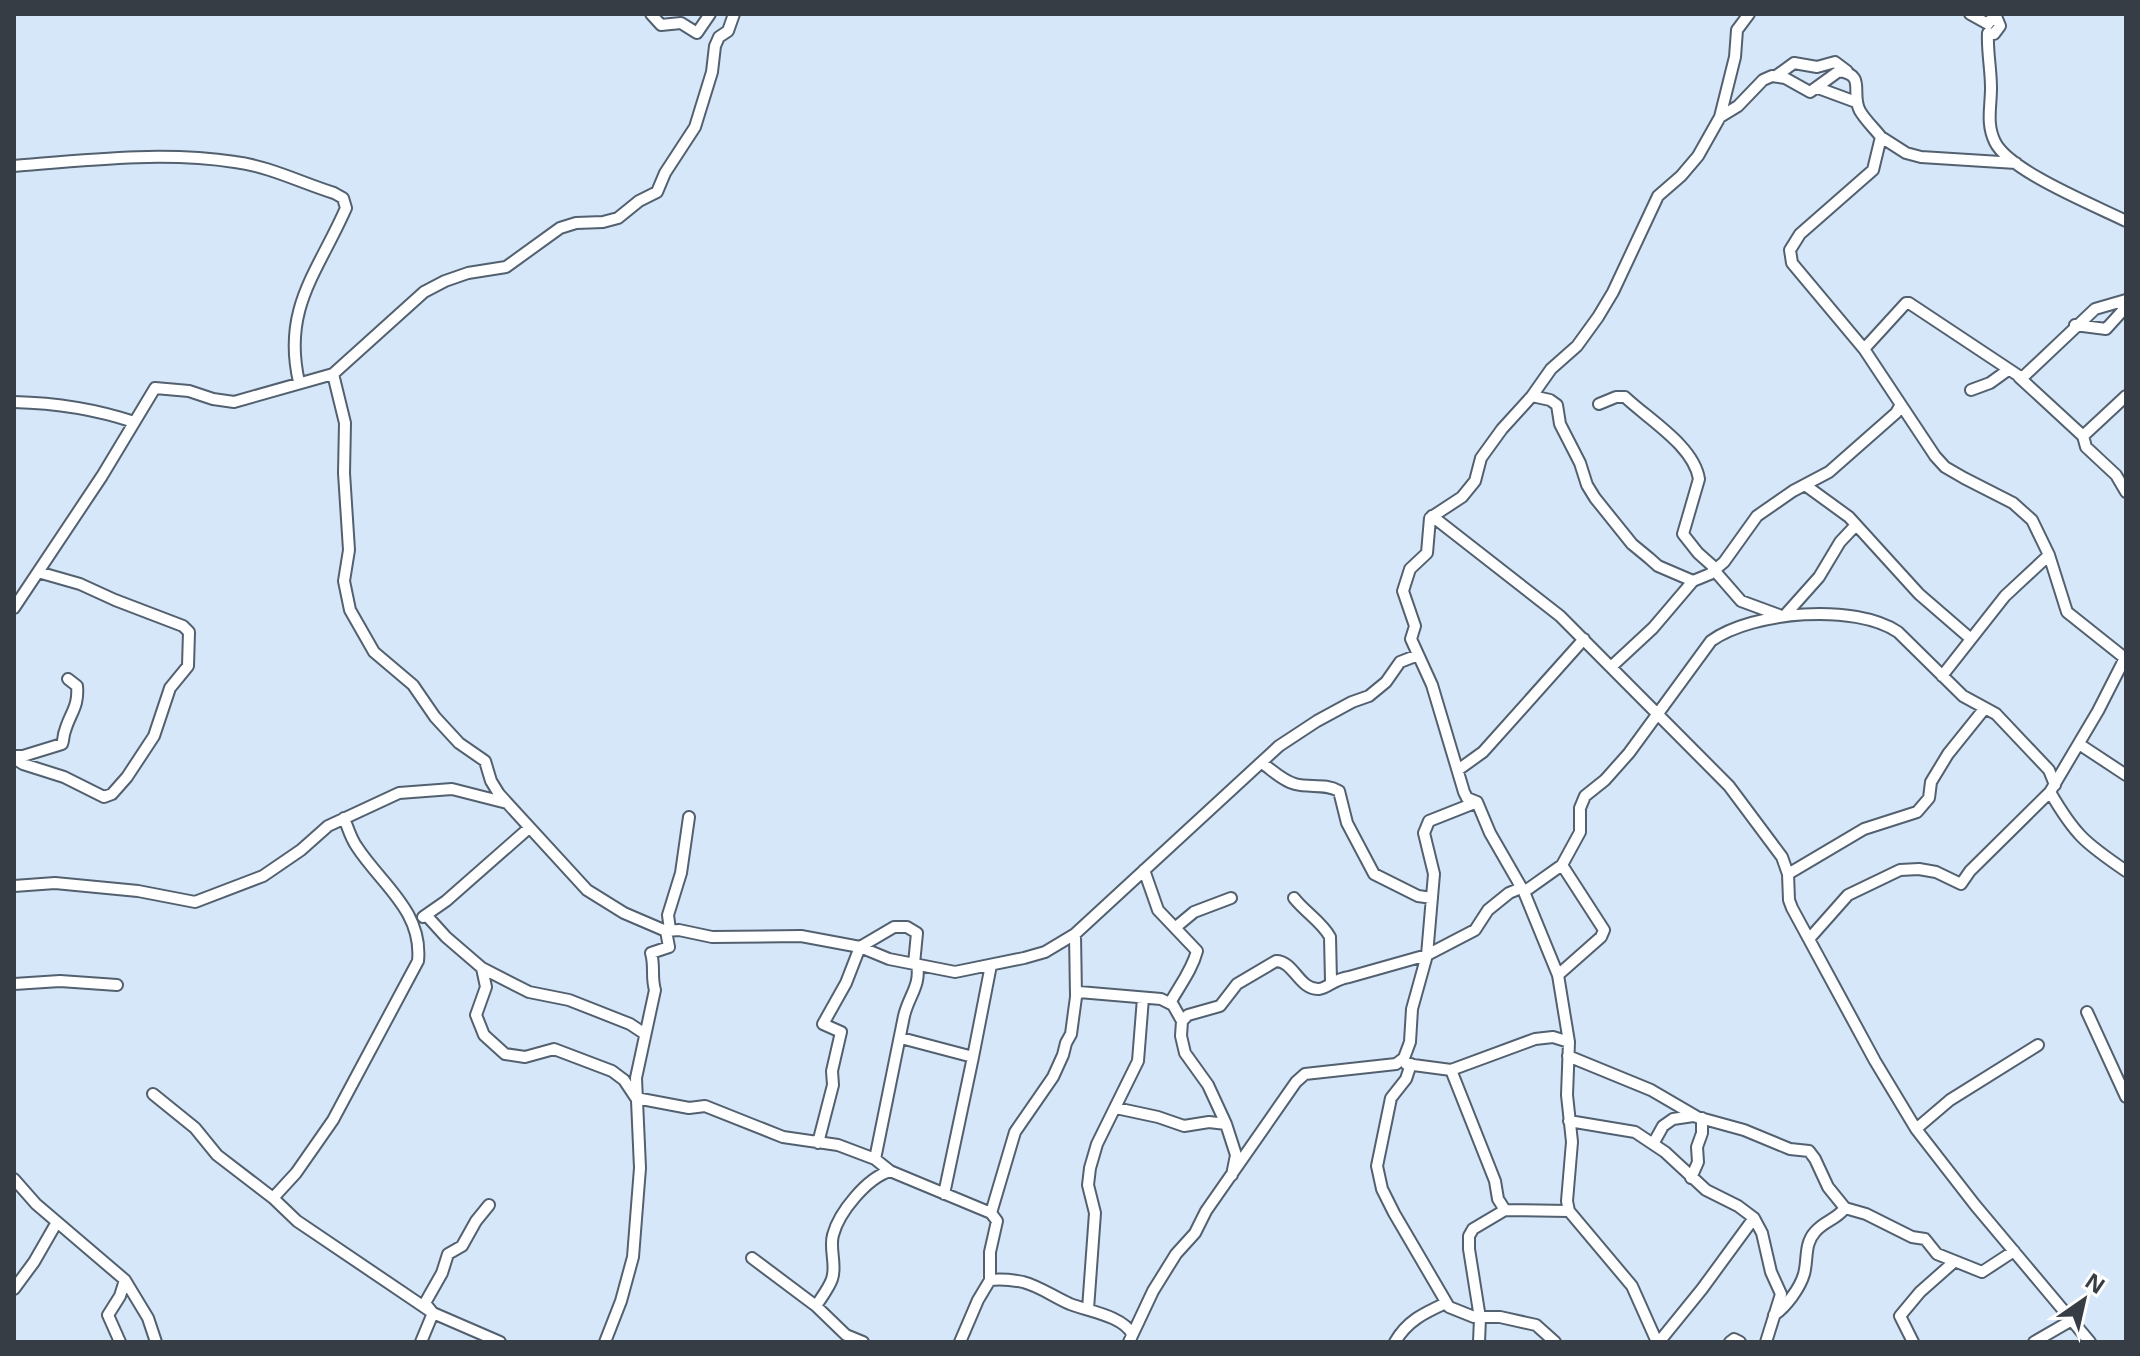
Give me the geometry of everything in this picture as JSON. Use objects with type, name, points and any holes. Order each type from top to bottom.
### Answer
[{"type":"street","points":[[651,14],[661,25],[681,23],[697,33],[710,14]]},
{"type":"street","points":[[14,608],[155,388],[234,402],[333,374],[424,292],[468,273],[511,265],[560,228],[618,218],[639,201],[657,192],[665,173],[695,127],[712,72],[715,46],[719,37],[728,31],[734,14]]},
{"type":"street","points":[[1749,14],[1737,30],[1735,57],[1720,117],[1698,156],[1658,196],[1613,292],[1577,346],[1551,369],[1487,449],[1478,465],[1475,481],[1462,497],[1429,520],[1427,553],[1410,569],[1403,591],[1413,616],[1415,629],[1411,639],[1432,685],[1465,795],[1477,802],[1490,833],[1522,890],[1558,975],[1569,1042],[1572,1142],[1567,1201],[1569,1211],[1632,1286],[1662,1341],[1754,1218]]},
{"type":"street","points":[[1965,14],[1988,24],[1995,14]]},
{"type":"street","points":[[1995,14],[2000,26],[1994,34],[1988,33],[1991,92],[1988,121],[1997,146],[2018,163],[2088,205],[2126,221]]},
{"type":"street","points":[[1720,117],[1738,106],[1763,80],[1776,76],[1794,63],[1817,67],[1835,62],[1852,74],[1856,82],[1856,102],[1866,120],[1881,137],[1906,153],[1921,157],[2018,163]]},
{"type":"street","points":[[1776,76],[1810,92],[1839,71],[1852,74]]},
{"type":"street","points":[[1818,88],[1856,102]]},
{"type":"street","points":[[1809,939],[1848,895],[1900,870],[1936,872],[1961,884],[1970,871],[2052,789],[2125,659],[2067,612],[2049,555],[2032,520],[2013,503],[1945,467],[1900,406],[1891,387],[1864,349],[1792,263],[1790,250],[1809,225],[1873,170],[1881,137]]},
{"type":"street","points":[[14,166],[102,159],[213,159],[238,162],[343,198],[346,208],[305,287],[298,310],[294,358],[299,382]]},
{"type":"street","points":[[2019,377],[2095,309],[2126,300]]},
{"type":"street","points":[[1864,349],[1909,303],[2019,377],[2083,436],[2086,447],[2116,475],[2126,492]]},
{"type":"street","points":[[2075,325],[2106,329],[2126,307]]},
{"type":"street","points":[[1971,390],[1990,383],[2008,370]]},
{"type":"street","points":[[333,374],[345,423],[344,473],[349,550],[344,581],[350,610],[374,652],[413,685],[435,717],[459,743],[485,761],[491,781],[508,803],[587,890],[624,913],[668,931],[712,937],[801,936],[860,947],[889,959],[955,972],[1045,952],[1075,934],[1279,746],[1312,724],[1369,696],[1386,682],[1400,662],[1418,655]]},
{"type":"street","points":[[1532,396],[1557,405],[1560,424],[1580,463],[1587,485],[1632,544],[1658,566],[1693,581]]},
{"type":"street","points":[[2083,436],[2126,396]]},
{"type":"street","points":[[1599,404],[1625,397],[1679,445],[1699,479],[1683,534],[1741,601],[1782,614],[1836,615],[1887,625],[1898,632],[1963,696],[1996,714],[2041,761],[2049,770],[2052,789],[2075,833],[2126,871]]},
{"type":"street","points":[[15,399],[99,411],[134,422]]},
{"type":"street","points":[[1611,667],[1653,628],[1693,581],[1724,562],[1757,516],[1829,472],[1896,413],[1900,406]]},
{"type":"street","points":[[1805,485],[1841,510],[1919,594],[1971,639]]},
{"type":"street","points":[[1432,516],[1560,616],[1729,786],[1782,857],[1788,874],[1789,900],[1875,1061],[1916,1129],[2090,1342]]},
{"type":"street","points":[[1182,1021],[1188,1015],[1220,1006],[1237,984],[1276,961],[1286,963],[1309,987],[1319,989],[1331,981],[1427,955],[1475,930],[1488,910],[1509,893],[1522,890],[1562,865],[1580,832],[1581,805],[1587,793],[1615,770],[1711,641],[1725,633],[1782,614],[1819,577],[1840,542],[1856,525]]},
{"type":"street","points":[[1942,676],[2005,596],[2049,555]]},
{"type":"street","points":[[14,757],[23,764],[64,777],[104,797],[112,794],[154,736],[170,688],[186,671],[189,661],[189,632],[183,626],[80,584],[38,572]]},
{"type":"street","points":[[1458,770],[1483,752],[1584,639]]},
{"type":"street","points":[[14,757],[62,744],[64,731],[74,714],[78,691],[77,686],[68,679]]},
{"type":"street","points":[[1788,874],[1864,829],[1917,812],[1929,798],[1931,782],[1948,754],[1985,708]]},
{"type":"street","points":[[2079,744],[2126,775]]},
{"type":"street","points":[[1262,763],[1289,782],[1329,786],[1339,791],[1351,833],[1374,874],[1418,896],[1432,898]]},
{"type":"street","points":[[14,886],[68,884],[138,891],[195,902],[263,876],[301,850],[328,826],[380,800],[413,791],[452,789],[508,803]]},
{"type":"street","points":[[1477,802],[1429,821],[1426,825],[1424,833],[1434,874],[1427,955],[1412,1009],[1406,1079],[1391,1098],[1378,1157],[1378,1173],[1394,1213],[1446,1303],[1459,1313],[1536,1325],[1555,1342]]},
{"type":"street","points":[[605,1342],[633,1257],[640,1168],[636,1078],[655,990],[651,977],[655,966],[651,953],[669,947],[668,915],[681,873],[689,817]]},
{"type":"street","points":[[273,1198],[296,1173],[333,1120],[419,957],[411,920],[396,893],[355,845],[344,818]]},
{"type":"street","points":[[411,920],[427,916],[529,828]]},
{"type":"street","points":[[1558,975],[1598,940],[1604,930],[1562,865]]},
{"type":"street","points":[[1144,870],[1161,914],[1197,951],[1192,970],[1184,976],[1170,1003]]},
{"type":"street","points":[[1176,927],[1194,912],[1231,898]]},
{"type":"street","points":[[1294,898],[1330,937],[1331,981]]},
{"type":"street","points":[[427,916],[482,968],[529,992],[569,1000],[630,1024],[645,1034]]},
{"type":"street","points":[[818,1143],[833,1085],[832,1071],[841,1032],[823,1024],[846,983],[860,947],[894,927],[911,928],[917,933],[916,964],[920,979],[907,1002],[875,1159]]},
{"type":"street","points":[[991,1213],[1015,1132],[1058,1069],[1071,1034],[1076,997],[1075,934]]},
{"type":"street","points":[[944,1194],[991,965]]},
{"type":"street","points":[[482,968],[486,987],[476,1015],[484,1035],[494,1047],[517,1058],[554,1049],[612,1071],[624,1080],[636,1098],[689,1108],[705,1106],[783,1137],[838,1145],[875,1159],[890,1171],[991,1213],[997,1221],[990,1252],[990,1280],[960,1342]]},
{"type":"street","points":[[14,984],[60,981],[117,985]]},
{"type":"street","points":[[1076,997],[1081,992],[1161,999],[1170,1003],[1182,1021],[1185,1053],[1208,1085],[1226,1124],[1236,1155],[1232,1175]]},
{"type":"street","points":[[1088,1309],[1095,1213],[1089,1179],[1097,1144],[1138,1061],[1143,998]]},
{"type":"street","points":[[2087,1012],[2126,1097]]},
{"type":"street","points":[[1131,1340],[1153,1291],[1296,1082],[1305,1074],[1407,1061],[1451,1070],[1545,1037],[1569,1042]]},
{"type":"street","points":[[901,1038],[973,1057]]},
{"type":"street","points":[[1916,1129],[1950,1100],[2038,1045]]},
{"type":"street","points":[[1568,1056],[1651,1090],[1700,1118],[1703,1131],[1697,1147],[1698,1162],[1691,1178]]},
{"type":"street","points":[[1451,1070],[1495,1181],[1498,1199],[1505,1210]]},
{"type":"street","points":[[153,1094],[195,1128],[224,1161],[273,1198],[297,1221],[433,1313],[500,1342]]},
{"type":"street","points":[[1116,1108],[1184,1126],[1209,1122],[1226,1124]]},
{"type":"street","points":[[1653,1144],[1663,1126],[1673,1119],[1700,1118],[1744,1130],[1782,1147],[1809,1151],[1828,1187],[1845,1208],[1894,1226],[1912,1237],[1925,1239],[1937,1254],[1979,1273],[2014,1251]]},
{"type":"street","points":[[1569,1121],[1623,1128],[1653,1144],[1706,1190],[1754,1218],[1762,1233],[1771,1272],[1781,1294],[1766,1342]]},
{"type":"street","points":[[816,1306],[833,1277],[835,1230],[865,1185],[890,1171]]},
{"type":"street","points":[[14,1179],[36,1204],[125,1280],[148,1318],[156,1342]]},
{"type":"street","points":[[433,1313],[425,1303],[442,1273],[448,1254],[462,1246],[489,1205]]},
{"type":"street","points":[[1774,1315],[1783,1309],[1801,1284],[1807,1245],[1815,1232],[1838,1218],[1845,1208]]},
{"type":"street","points":[[1479,1342],[1480,1318],[1470,1263],[1469,1236],[1480,1223],[1505,1210],[1569,1211]]},
{"type":"street","points":[[14,1289],[57,1222]]},
{"type":"street","points":[[752,1258],[816,1306],[846,1335],[863,1342]]},
{"type":"street","points":[[1913,1342],[1900,1316],[1920,1292],[1955,1261]]},
{"type":"street","points":[[120,1342],[108,1315],[120,1296],[125,1280]]},
{"type":"street","points":[[990,1280],[1023,1282],[1088,1309],[1129,1328],[1131,1340]]},
{"type":"street","points":[[1395,1342],[1401,1331],[1418,1316],[1446,1303]]},
{"type":"street","points":[[421,1342],[433,1313]]},
{"type":"street","points":[[2034,1342],[2072,1320]]},
{"type":"street","points":[[1730,1342],[1732,1339],[1740,1342]]}]
